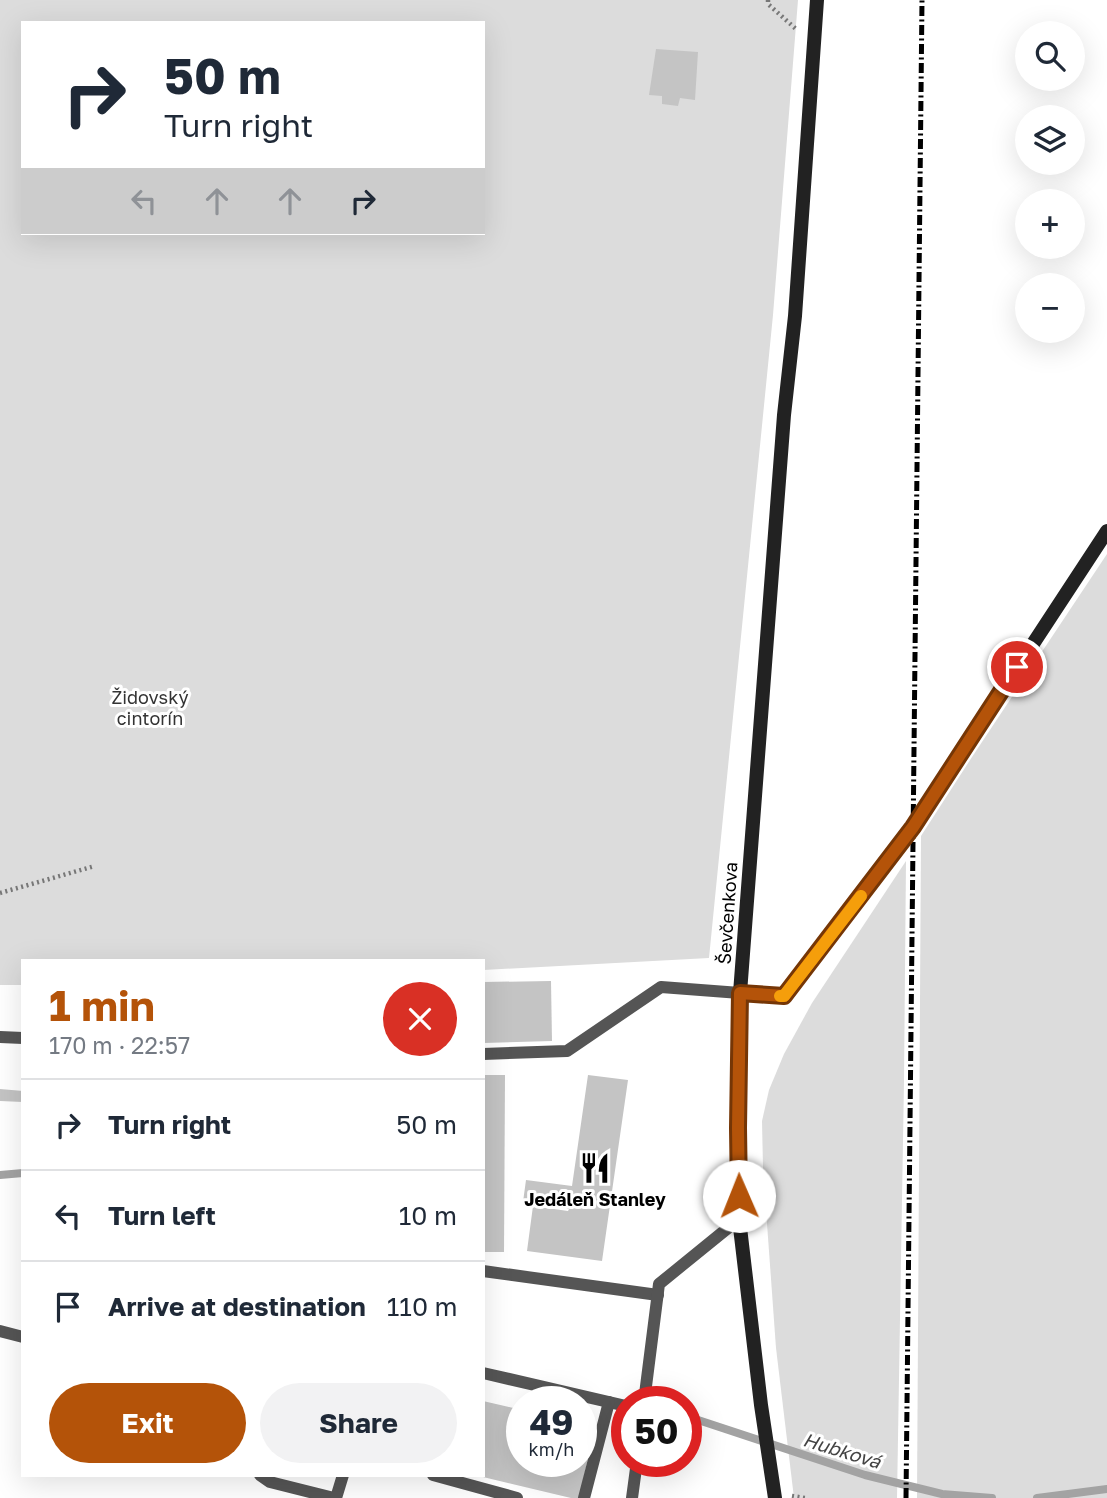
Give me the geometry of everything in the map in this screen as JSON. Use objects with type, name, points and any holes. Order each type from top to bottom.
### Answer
[{"type":"main road","name":"Ševčenkova","points":[[775,1498],[761,1405],[740,1219],[740,993],[784,415],[795,316],[817,0]]},
{"type":"main road","points":[[740,993],[784,996],[913,827],[1107,531]]},
{"type":"lane","points":[[485,1054],[567,1051],[661,987],[740,993]]},
{"type":"lane","points":[[0,1037],[21,1038]]},
{"type":"lane","points":[[646,1386],[659,1284],[740,1219]]},
{"type":"lane","points":[[485,1271],[658,1295]]},
{"type":"lane","points":[[0,1331],[21,1336]]},
{"type":"lane","points":[[485,1373],[609,1402],[584,1498]]},
{"type":"lane","points":[[263,1477],[270,1482],[335,1498],[341,1477]]},
{"type":"lane","points":[[440,1477],[517,1498]]},
{"type":"lane","points":[[632,1498],[635,1477]]},
{"type":"path","points":[[768,0],[768,4],[815,45]]},
{"type":"path","points":[[0,892],[95,866]]},
{"type":"green space","name":"Židovský cintorín","points":[[0,0],[798,0],[773,315],[709,958],[485,970],[485,959],[21,959],[21,985],[0,985]]},
{"type":"green space","points":[[1107,554],[1107,1498],[917,1498],[921,836]]},
{"type":"green space","points":[[906,861],[897,1498],[794,1498],[776,1348],[762,1121],[769,1090],[784,1054],[812,1003]]},
{"type":"building","points":[[656,49],[698,52],[695,100],[680,98],[678,106],[662,104],[662,96],[649,95]]},
{"type":"building","points":[[551,981],[552,1041],[485,1043],[485,982]]},
{"type":"building","points":[[485,1075],[505,1075],[504,1252],[485,1252]]},
{"type":"building","points":[[588,1075],[628,1080],[602,1261],[527,1251],[533,1206],[569,1209],[523,1202],[526,1180],[572,1186]]},
{"type":"building","points":[[0,1089],[21,1091],[21,1102],[0,1101]]},
{"type":"building","points":[[485,1401],[506,1406],[506,1477],[584,1477],[579,1498],[483,1477]]},
{"type":"waterway","name":"Hubková","points":[[0,1175],[21,1173]]},
{"type":"waterway","name":"Hubková","points":[[702,1421],[865,1475],[942,1494],[992,1498]]},
{"type":"waterway","name":"Hubková","points":[[1037,1498],[1107,1489]]},
{"type":"railway","points":[[906,1498],[922,0]]},
{"type":"slow traffic","points":[[780,996],[784,996],[861,896]]},
{"type":"place","name":"Jedáleň Stanley","points":[[595,1168]]},
{"type":"route","points":[[739,1196],[740,993],[784,996],[913,827],[1017,667]]}]
